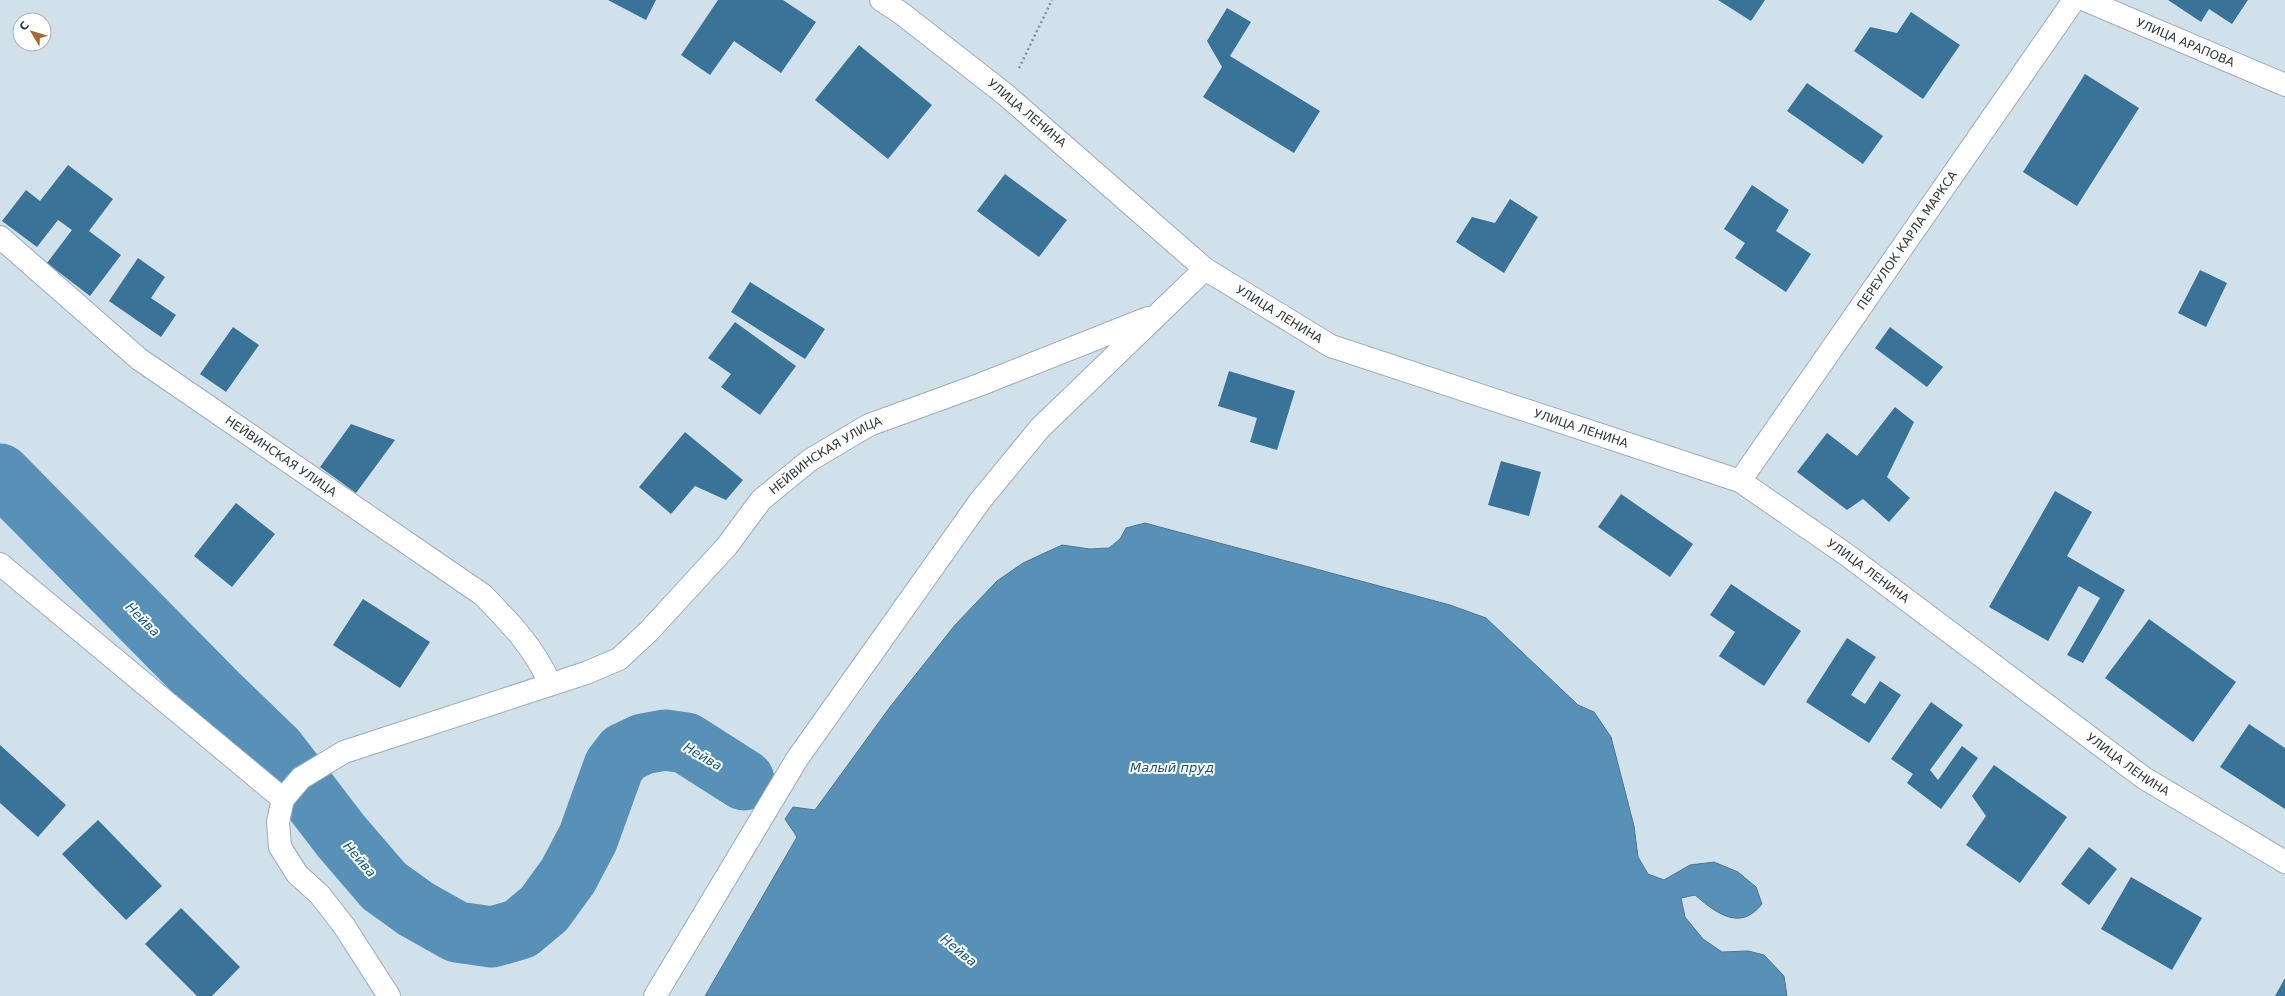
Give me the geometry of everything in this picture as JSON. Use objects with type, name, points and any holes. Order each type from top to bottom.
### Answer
[{"type":"street","name":"УЛИЦА ЛЕНИНА","points":[[881,0],[901,13],[1006,95],[1205,269],[1331,346],[1740,481],[1847,555],[2144,778],[2285,862]]},
{"type":"street","name":"ПЕРЕУЛОК КАРЛА МАРКСА","points":[[1740,481],[2074,0]]},
{"type":"street","name":"УЛИЦА АРАПОВА","points":[[2085,0],[2285,85]]},
{"type":"street","name":"НЕЙВИНСКАЯ УЛИЦА","points":[[0,237],[139,359],[483,596],[522,635],[538,657],[550,683]]},
{"type":"street","points":[[655,996],[797,759],[980,501],[1040,428],[1100,368],[1161,313],[1205,269]]},
{"type":"street","name":"НЕЙВИНСКАЯ УЛИЦА","points":[[283,799],[301,778],[325,762],[366,744],[395,736],[550,683],[586,673],[619,658],[649,631],[727,546],[761,500],[810,460],[869,425],[979,385],[1161,313]]},
{"type":"street","points":[[0,564],[283,799],[278,822],[280,847],[297,874],[320,895],[344,926],[389,996]]},
{"type":"path","points":[[1006,95],[1052,0]]},
{"type":"water","name":"Малый пруд","points":[[1145,523],[1450,605],[1486,618],[1578,705],[1594,712],[1611,737],[1634,826],[1638,857],[1648,874],[1664,880],[1690,865],[1714,862],[1738,872],[1756,887],[1762,904],[1754,912],[1745,917],[1728,917],[1711,908],[1695,895],[1681,898],[1685,917],[1703,939],[1722,952],[1748,951],[1764,955],[1784,976],[1787,996],[705,996],[797,837],[785,819],[793,807],[815,810],[890,707],[955,625],[997,581],[1023,563],[1062,545],[1090,549],[1109,548],[1120,539],[1126,528]]},
{"type":"building","points":[[608,0],[656,0],[646,20]]},
{"type":"building","points":[[718,0],[783,0],[816,22],[781,73],[734,41],[710,75],[681,55]]},
{"type":"building","points":[[1718,0],[1765,0],[1751,21]]},
{"type":"building","points":[[2168,0],[2248,0],[2232,24],[2209,9],[2201,22]]},
{"type":"building","points":[[1227,8],[1251,22],[1230,56],[1320,111],[1294,153],[1203,97],[1222,67],[1207,41]]},
{"type":"building","points":[[1911,12],[1960,45],[1923,99],[1854,51],[1870,27],[1897,33]]},
{"type":"building","points":[[859,45],[932,105],[888,159],[815,100]]},
{"type":"building","points":[[2085,74],[2139,108],[2077,206],[2023,172]]},
{"type":"building","points":[[1807,83],[1883,136],[1863,164],[1787,111]]},
{"type":"building","points":[[68,165],[113,199],[89,231],[121,255],[90,296],[47,263],[72,230],[58,220],[37,247],[2,221],[26,190],[40,201]]},
{"type":"building","points":[[1005,174],[1067,220],[1039,257],[977,211]]},
{"type":"building","points":[[1752,185],[1789,210],[1776,231],[1811,254],[1786,292],[1735,258],[1745,243],[1724,229]]},
{"type":"building","points":[[1510,199],[1538,217],[1504,273],[1456,242],[1472,217],[1495,223]]},
{"type":"building","points":[[138,258],[165,277],[151,298],[176,315],[161,337],[109,301]]},
{"type":"building","points":[[2200,270],[2227,283],[2206,327],[2178,313]]},
{"type":"building","points":[[750,282],[825,329],[805,359],[731,312]]},
{"type":"building","points":[[735,322],[796,366],[760,415],[721,387],[731,374],[708,358]]},
{"type":"building","points":[[233,327],[259,345],[226,392],[200,374]]},
{"type":"building","points":[[1890,327],[1943,367],[1927,387],[1875,348]]},
{"type":"building","points":[[1229,371],[1295,391],[1277,450],[1250,442],[1257,418],[1218,406]]},
{"type":"building","points":[[1895,407],[1914,422],[1887,477],[1910,498],[1889,522],[1863,499],[1847,510],[1797,472],[1827,433],[1857,456]]},
{"type":"building","points":[[351,424],[395,440],[356,493],[320,467]]},
{"type":"building","points":[[685,432],[743,480],[726,500],[695,486],[671,514],[639,487]]},
{"type":"building","points":[[1501,461],[1541,472],[1529,516],[1488,505]]},
{"type":"building","points":[[2055,491],[2092,512],[2067,556],[2125,590],[2083,663],[2067,655],[2100,598],[2079,586],[2048,641],[1989,607]]},
{"type":"building","points":[[1621,494],[1693,544],[1670,577],[1598,527]]},
{"type":"building","points":[[236,503],[275,534],[232,587],[194,556]]},
{"type":"building","points":[[1731,584],[1801,631],[1764,686],[1719,656],[1735,632],[1710,615]]},
{"type":"building","points":[[363,599],[430,642],[400,688],[333,645]]},
{"type":"building","points":[[2149,619],[2236,682],[2193,742],[2105,678]]},
{"type":"building","points":[[1847,638],[1876,657],[1851,695],[1865,704],[1880,681],[1901,695],[1869,743],[1806,702]]},
{"type":"building","points":[[1931,702],[1963,725],[1930,770],[1938,780],[1962,746],[1978,758],[1941,809],[1907,783],[1913,774],[1891,759]]},
{"type":"building","points":[[2249,724],[2285,748],[2285,809],[2220,767]]},
{"type":"building","points":[[0,745],[66,805],[38,837],[0,803]]},
{"type":"building","points":[[1994,765],[2067,817],[2020,883],[1966,845],[1986,816],[1972,796]]},
{"type":"building","points":[[98,820],[162,886],[126,920],[62,854]]},
{"type":"building","points":[[2089,847],[2117,869],[2089,905],[2061,884]]},
{"type":"building","points":[[2131,877],[2202,918],[2172,970],[2101,929]]},
{"type":"building","points":[[181,908],[240,967],[212,996],[197,996],[145,944]]},
{"type":"building","points":[[2285,978],[2285,996],[2275,996]]},
{"type":"waterway","name":"Нейва","points":[[0,474],[218,695],[276,751],[341,836],[384,886],[416,909],[457,932],[492,937],[520,929],[544,909],[568,876],[588,838],[614,766],[624,753],[643,744],[665,740],[686,743],[744,780]]}]
